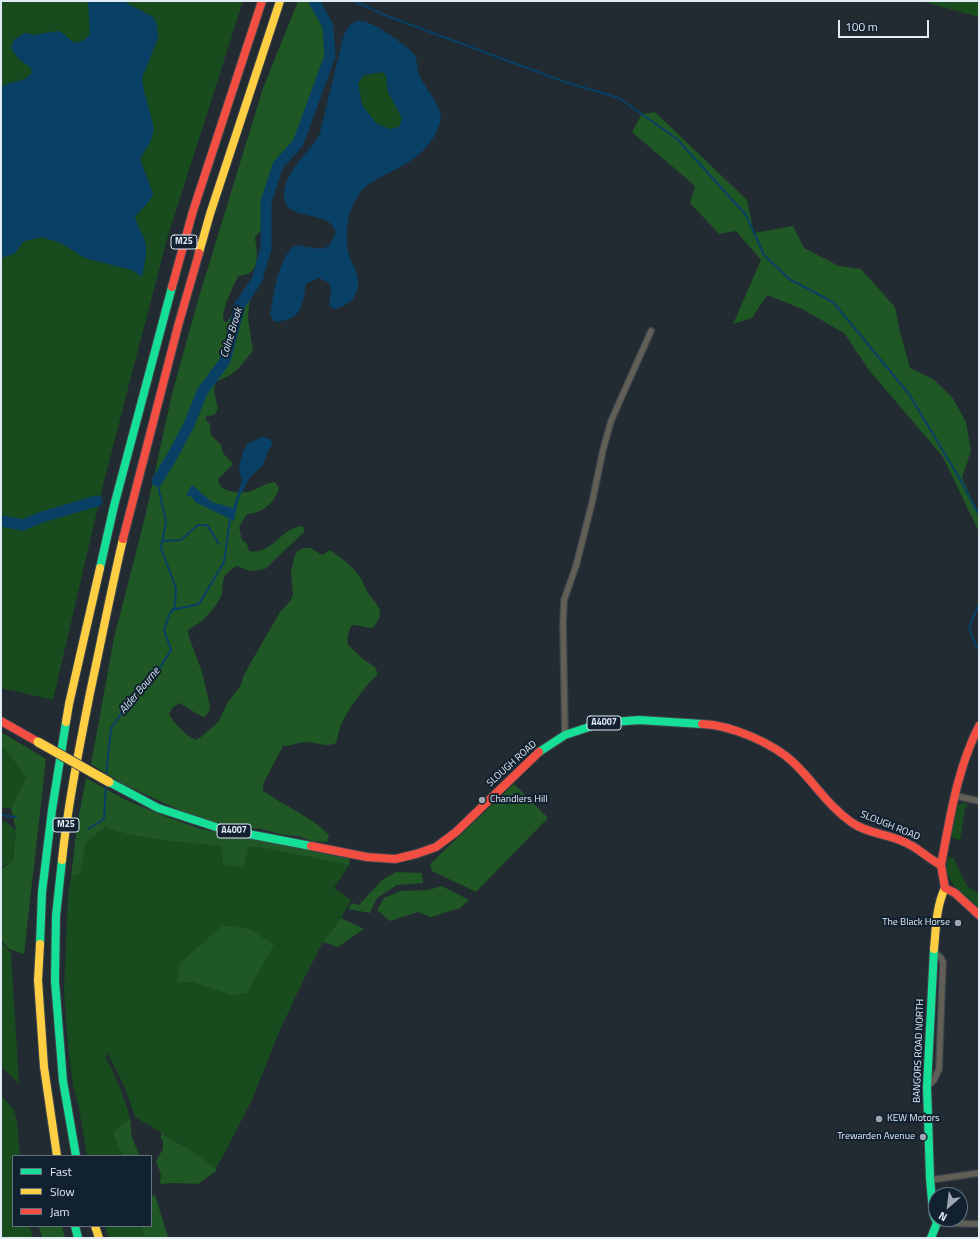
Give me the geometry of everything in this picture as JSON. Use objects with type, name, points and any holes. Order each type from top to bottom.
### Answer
[{"type":"main road","name":"M25","points":[[57,1155],[44,1067],[38,980],[42,892],[52,810],[69,704],[114,506],[161,324],[193,210],[262,1]]},
{"type":"main road","name":"M25","points":[[76,1155],[63,1081],[55,988],[56,916],[66,824],[77,760],[112,586],[132,498],[178,326],[210,214],[280,1]]},
{"type":"main road","name":"SLOUGH ROAD","points":[[1,721],[158,808],[222,829],[367,857],[395,859],[436,847],[456,832],[539,752],[565,736],[601,723],[639,720],[710,724],[749,735],[772,747],[793,762],[834,808],[852,823],[866,830],[900,840],[916,847],[933,861],[941,865]]},
{"type":"main road","points":[[979,726],[965,759],[951,810],[941,865],[945,888],[952,890],[970,909],[979,915]]},
{"type":"main road","name":"BANGORS ROAD NORTH","points":[[931,1187],[927,1087],[934,952],[940,898],[945,888]]},
{"type":"main road","points":[[75,1227],[78,1238]]},
{"type":"main road","points":[[95,1227],[99,1238]]},
{"type":"main road","points":[[931,1238],[935,1227]]},
{"type":"street","points":[[565,736],[564,600],[578,559],[611,421],[651,331]]},
{"type":"street","points":[[956,796],[979,801]]},
{"type":"street","points":[[930,1180],[979,1173]]},
{"type":"street","points":[[968,1224],[979,1224]]},
{"type":"green space","points":[[1,1],[88,1],[91,34],[83,41],[74,43],[60,31],[32,35],[25,33],[14,40],[18,58],[31,68],[32,73],[20,81],[5,85],[1,88]]},
{"type":"green space","points":[[123,1],[243,1],[167,239],[104,481],[53,700],[1,688],[1,258],[14,254],[24,241],[41,237],[61,243],[85,258],[132,270],[142,276],[146,245],[135,217],[153,194],[140,159],[151,140],[142,78],[158,38],[153,17]]},
{"type":"green space","points":[[298,1],[312,1],[326,36],[326,59],[296,143],[277,160],[264,197],[264,227],[255,237],[257,256],[256,265],[250,273],[238,276],[224,311],[224,321],[227,322],[246,292],[249,293],[248,318],[253,351],[233,373],[216,381],[214,391],[218,409],[214,415],[207,416],[205,419],[210,424],[211,435],[221,445],[223,453],[233,464],[218,479],[222,487],[232,492],[247,492],[275,482],[279,488],[275,498],[267,506],[257,512],[247,514],[239,527],[242,540],[247,544],[249,551],[257,551],[270,546],[288,531],[295,528],[302,526],[305,531],[265,569],[250,571],[237,566],[226,574],[223,582],[222,594],[216,605],[204,619],[188,630],[189,637],[202,672],[210,706],[209,712],[204,717],[179,703],[172,708],[169,714],[187,735],[195,740],[201,737],[218,722],[228,702],[241,685],[243,677],[280,612],[290,601],[293,595],[291,572],[297,551],[303,548],[310,548],[322,555],[330,550],[346,562],[360,577],[380,612],[380,617],[373,628],[352,625],[348,635],[348,645],[363,659],[375,667],[378,674],[351,706],[340,728],[336,743],[324,745],[306,742],[283,746],[263,784],[263,791],[320,826],[329,835],[327,842],[312,841],[298,836],[284,835],[261,829],[231,827],[181,811],[123,784],[91,764],[114,638],[145,517],[172,394],[198,300],[263,88]]},
{"type":"green space","points":[[921,1],[979,1],[979,17]]},
{"type":"green space","points":[[383,72],[386,76],[388,92],[403,118],[400,127],[389,129],[376,123],[362,105],[358,83],[364,75]]},
{"type":"green space","points":[[655,112],[747,200],[754,233],[793,226],[804,248],[839,266],[861,269],[895,307],[910,368],[933,379],[952,397],[966,422],[971,451],[962,478],[979,514],[979,532],[943,457],[869,370],[844,333],[802,309],[767,295],[752,318],[733,324],[761,260],[736,231],[719,234],[690,203],[695,186],[632,132],[642,114]]},
{"type":"green space","points":[[1,732],[46,759],[24,954],[9,949],[1,940],[1,869],[13,861],[16,830],[11,808],[26,778],[6,750],[1,747]]},
{"type":"green space","points":[[1,747],[6,750],[26,778],[11,808],[1,808]]},
{"type":"green space","points":[[86,778],[126,800],[164,816],[201,829],[350,858],[349,865],[258,847],[248,847],[243,867],[223,864],[221,846],[147,838],[119,832],[105,827],[86,843],[80,874],[71,877],[77,826]]},
{"type":"green space","points":[[514,784],[548,818],[476,892],[432,871],[430,864]]},
{"type":"green space","points":[[963,803],[968,804],[965,809],[960,840],[949,837],[955,807]]},
{"type":"green space","points":[[1,821],[6,822],[16,830],[13,861],[1,867]]},
{"type":"green space","points":[[105,827],[119,832],[148,838],[221,846],[224,864],[248,847],[258,847],[349,865],[334,888],[351,900],[341,918],[323,942],[303,981],[279,1032],[252,1100],[216,1168],[187,1148],[135,1117],[125,1088],[108,1054],[105,1056],[113,1071],[130,1118],[114,1131],[115,1140],[122,1155],[87,1155],[79,1108],[73,1085],[68,1046],[64,991],[68,894],[71,877],[80,873],[85,843]],"holes":[[[223,925],[250,929],[247,993],[234,996],[192,982],[178,983]]]},
{"type":"green space","points":[[948,857],[954,858],[966,885],[979,894],[979,911],[954,885],[948,875],[946,866]]},
{"type":"green space","points":[[396,872],[422,873],[423,883],[397,885],[377,898],[370,913],[348,909],[352,903],[359,905],[382,880]]},
{"type":"green space","points":[[442,886],[469,900],[460,908],[431,917],[418,912],[390,921],[377,910],[384,898],[400,891],[428,890]]},
{"type":"green space","points":[[341,918],[364,929],[338,947],[323,942]]},
{"type":"green space","points":[[223,925],[250,929],[274,945],[247,993],[233,996],[192,982],[177,983],[180,963]]},
{"type":"green space","points":[[1,942],[11,953],[19,1083],[1,1067]]},
{"type":"green space","points":[[1,1095],[14,1110],[17,1122],[20,1155],[12,1155],[12,1227],[30,1228],[33,1238],[1,1238]]},
{"type":"green space","points":[[130,1118],[132,1138],[140,1155],[122,1155],[115,1140],[114,1131]]},
{"type":"green space","points":[[161,1133],[187,1148],[216,1168],[216,1171],[198,1184],[160,1184],[161,1175],[156,1161],[163,1149]]},
{"type":"green space","points":[[155,1195],[168,1237],[145,1238],[142,1227],[152,1227],[152,1196]]},
{"type":"green space","points":[[39,1227],[62,1227],[65,1238],[42,1238]]},
{"type":"green space","points":[[105,1227],[142,1227],[145,1238],[109,1238]]},
{"type":"water","points":[[88,1],[123,1],[153,17],[157,25],[158,38],[142,78],[154,128],[151,140],[140,159],[153,194],[135,217],[146,245],[142,277],[132,270],[85,258],[61,243],[41,237],[24,241],[14,254],[1,258],[1,88],[5,85],[20,81],[32,73],[31,68],[18,58],[11,48],[14,40],[25,33],[33,35],[60,31],[74,43],[83,41],[90,34]]},
{"type":"water","points":[[357,21],[364,21],[383,30],[414,54],[417,60],[420,77],[440,111],[440,123],[434,137],[417,156],[408,163],[364,188],[352,207],[348,221],[347,242],[349,254],[356,271],[358,286],[357,292],[351,301],[335,309],[329,306],[331,288],[328,282],[319,278],[306,284],[302,306],[296,315],[291,318],[275,322],[270,315],[275,288],[280,268],[289,251],[295,245],[321,249],[329,246],[336,232],[331,224],[324,220],[298,213],[291,209],[286,203],[284,194],[290,174],[320,133],[343,38],[348,28]],"holes":[[[383,72],[386,76],[388,92],[402,118],[399,127],[389,129],[376,123],[362,105],[358,83],[364,75]]]},
{"type":"water","points":[[261,437],[270,439],[273,443],[268,451],[263,465],[250,477],[239,498],[234,521],[195,502],[192,497],[186,495],[192,485],[212,502],[233,508],[242,481],[239,468],[242,454],[247,444]]},
{"type":"waterway","name":"Colne Brook","points":[[157,481],[189,425],[202,392],[225,361],[240,305],[257,280],[266,248],[266,202],[278,165],[298,143],[330,56],[328,26],[314,1]]},
{"type":"waterway","points":[[354,1],[387,16],[565,82],[619,98],[677,139],[746,215],[764,255],[789,279],[833,302],[909,394],[960,479],[979,515]]},
{"type":"waterway","name":"Alder Bourne","points":[[106,776],[111,728],[139,689],[156,674],[171,650],[164,630],[169,615],[175,606],[176,588],[161,548],[166,522],[157,481]]},
{"type":"waterway","name":"Colne Brook","points":[[1,521],[23,525],[42,517],[97,501]]},
{"type":"waterway","points":[[172,610],[199,604],[224,562],[230,520]]},
{"type":"waterway","points":[[162,541],[181,540],[198,525],[207,525],[219,544]]},
{"type":"waterway","points":[[977,648],[969,628],[979,604]]},
{"type":"waterway","name":"Alder Bourne","points":[[88,829],[104,819],[106,783]]},
{"type":"waterway","name":"Alder Bourne","points":[[1,815],[16,817]]},
{"type":"traffic: fast","points":[[100,568],[114,506],[172,287]]},
{"type":"traffic: fast","points":[[539,752],[565,735],[601,723],[639,720],[702,724]]},
{"type":"traffic: fast","points":[[40,944],[42,892],[52,810],[66,722]]},
{"type":"traffic: fast","points":[[109,782],[158,808],[222,829],[311,846]]},
{"type":"traffic: fast","points":[[62,860],[56,916],[55,981],[63,1081],[76,1155]]},
{"type":"traffic: fast","points":[[931,1238],[937,1223],[933,1213],[930,1178],[927,1087],[934,949]]},
{"type":"traffic: fast","points":[[75,1227],[78,1238]]},
{"type":"traffic: slow","points":[[199,253],[210,214],[280,1]]},
{"type":"traffic: slow","points":[[62,860],[64,839],[82,735],[123,539]]},
{"type":"traffic: slow","points":[[66,722],[100,568]]},
{"type":"traffic: slow","points":[[38,742],[109,782]]},
{"type":"traffic: slow","points":[[934,949],[938,910],[945,888]]},
{"type":"traffic: slow","points":[[40,944],[38,980],[44,1067],[57,1155]]},
{"type":"traffic: slow","points":[[95,1227],[99,1238]]},
{"type":"traffic: jam","points":[[172,287],[193,211],[262,1]]},
{"type":"traffic: jam","points":[[123,539],[178,326],[199,253]]},
{"type":"traffic: jam","points":[[1,721],[38,742]]},
{"type":"traffic: jam","points":[[702,724],[726,728],[751,736],[775,749],[794,763],[835,809],[851,822],[863,829],[908,843],[941,865],[945,888],[955,893],[979,915]]},
{"type":"traffic: jam","points":[[941,865],[955,794],[965,759],[979,726]]},
{"type":"traffic: jam","points":[[311,846],[367,857],[395,859],[436,847],[456,832],[539,752]]},
{"type":"place","name":"Chandlers Hill","points":[[482,800]]},
{"type":"place","name":"The Black Horse","points":[[958,923]]},
{"type":"place","name":"KEW Motors","points":[[879,1119]]},
{"type":"place","name":"Trewarden Avenue","points":[[923,1137]]}]
